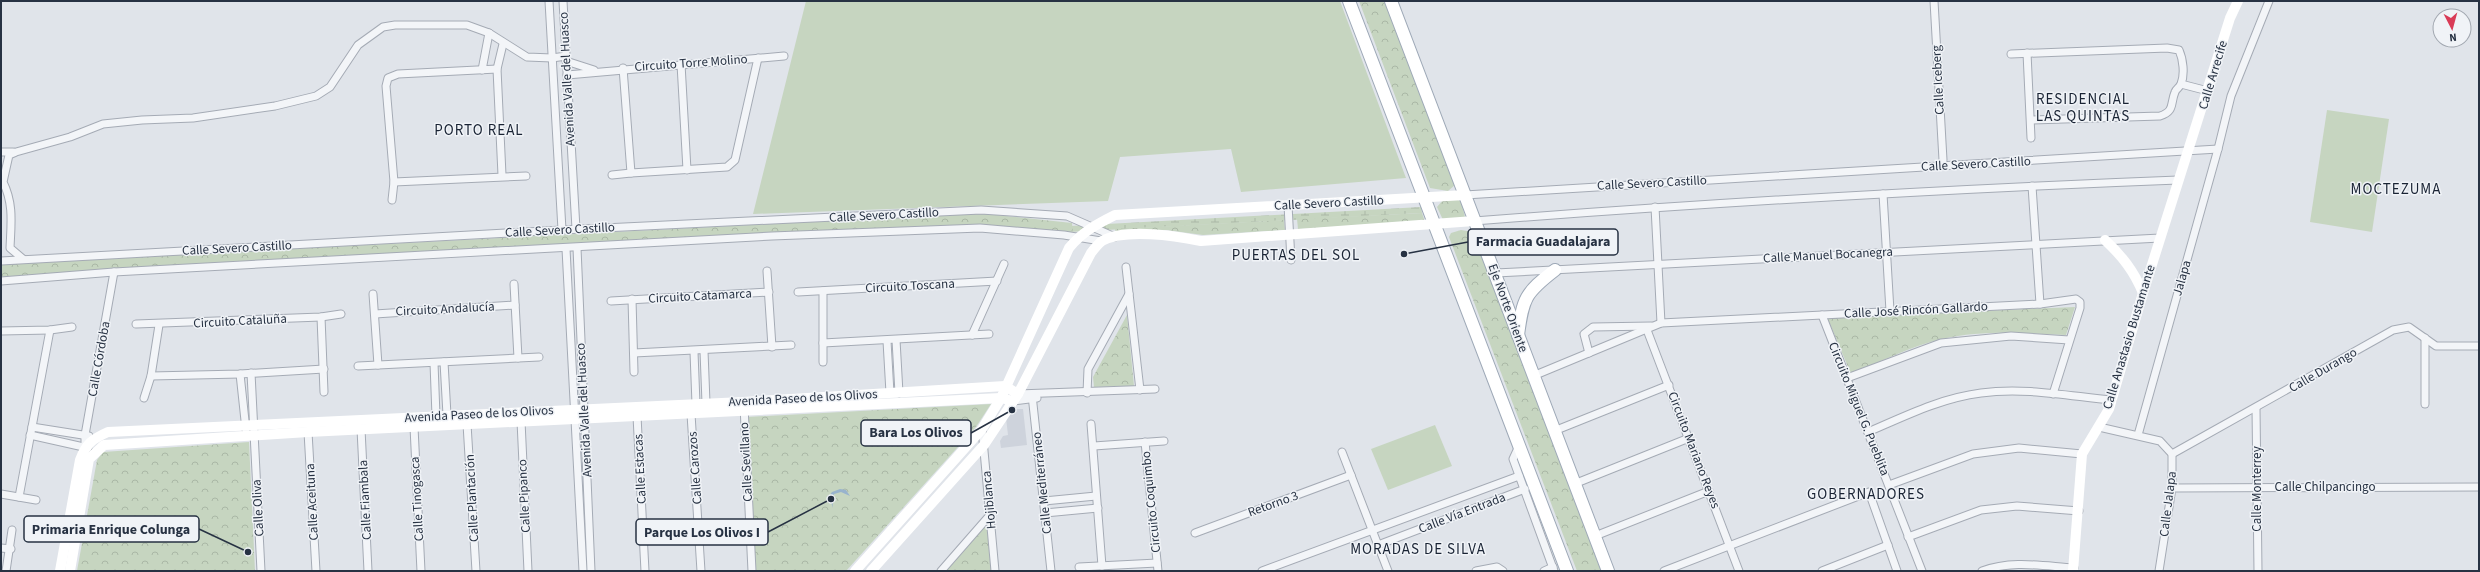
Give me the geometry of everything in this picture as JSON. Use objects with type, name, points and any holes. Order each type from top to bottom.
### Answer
[{"type":"main road","points":[[1349,1],[1566,571]]},
{"type":"main road","name":"Eje Norte Oriente","points":[[1391,1],[1474,221],[1496,273],[1518,338],[1608,571]]},
{"type":"main road","points":[[1518,338],[1522,311],[1531,289],[1555,270]]},
{"type":"street","name":"Avenida Valle del Huasco","points":[[549,1],[562,230]]},
{"type":"street","name":"Avenida Valle del Huasco","points":[[563,1],[576,230]]},
{"type":"street","name":"Calle Iceberg","points":[[1934,1],[1943,160]]},
{"type":"street","name":"Calle Arrecife","points":[[2190,151],[2230,18],[2238,1]]},
{"type":"street","name":"Jalapa","points":[[2138,435],[2231,96],[2269,1]]},
{"type":"street","points":[[23,260],[10,248],[12,209],[10,196],[2,181],[9,155],[16,152],[70,137],[102,124],[142,120],[193,118],[275,106],[316,96],[330,87],[358,45],[383,27],[395,25],[467,25],[489,33],[503,44],[526,57],[566,59]]},
{"type":"street","points":[[482,70],[489,33]]},
{"type":"street","points":[[502,175],[497,69],[503,44]]},
{"type":"street","points":[[2011,54],[2167,48],[2179,50],[2183,59],[2181,84],[2176,90],[2173,108],[2160,116],[2030,120]]},
{"type":"street","points":[[2027,53],[2031,138]]},
{"type":"street","name":"Circuito Torre Molino","points":[[567,75],[623,68],[784,56]]},
{"type":"street","name":"Circuito Torre Molino","points":[[612,175],[727,167],[735,160],[758,58]]},
{"type":"street","name":"Circuito Torre Molino","points":[[566,59],[596,71]]},
{"type":"street","points":[[681,64],[687,170]]},
{"type":"street","name":"Circuito Torre Molino","points":[[623,68],[631,173]]},
{"type":"street","points":[[392,200],[394,182],[386,86],[388,78],[398,74],[497,69]]},
{"type":"street","points":[[2181,84],[2208,91]]},
{"type":"street","points":[[2190,151],[2215,150]]},
{"type":"street","name":"Calle Severo Castillo","points":[[1093,226],[1115,215],[1424,198],[2190,151]]},
{"type":"street","name":"Calle Anastasio Bustamante","points":[[2074,570],[2082,454],[2099,427],[2112,400],[2178,180],[2190,151]]},
{"type":"street","points":[[1,152],[16,152]]},
{"type":"street","points":[[394,182],[502,175],[526,176]]},
{"type":"street","name":"Calle Severo Castillo","points":[[1,281],[114,272],[566,249],[772,236],[980,228],[1064,235],[1101,242],[1115,237],[1161,234],[1201,240],[1435,225],[1655,207],[2032,186],[2178,180]]},
{"type":"street","points":[[2032,186],[2040,304]]},
{"type":"street","points":[[1884,194],[1890,311]]},
{"type":"street","points":[[1288,205],[1290,260]]},
{"type":"street","points":[[1655,207],[1658,324]]},
{"type":"street","name":"Calle Severo Castillo","points":[[1,261],[562,230],[981,210],[1067,216],[1093,226],[1115,237]]},
{"type":"street","points":[[855,571],[982,429],[1001,398],[1005,386],[1069,248],[1077,238],[1093,226]]},
{"type":"street","name":"Calle Manuel Bocanegra","points":[[1496,273],[2036,243],[2160,238]]},
{"type":"street","points":[[2105,240],[2123,257],[2136,276],[2143,293]]},
{"type":"street","points":[[871,571],[984,445],[1015,397],[1091,253],[1101,242]]},
{"type":"street","name":"Avenida Valle del Huasco","points":[[577,248],[591,571]]},
{"type":"street","name":"Avenida Valle del Huasco","points":[[566,249],[582,571]]},
{"type":"street","points":[[972,335],[1004,264]]},
{"type":"street","points":[[1126,267],[1140,390]]},
{"type":"street","name":"Circuito Catamarca","points":[[768,271],[772,347]]},
{"type":"street","name":"Calle Córdoba","points":[[85,446],[85,435],[114,272]]},
{"type":"street","name":"Circuito Toscana","points":[[798,292],[997,281]]},
{"type":"street","points":[[514,284],[518,358]]},
{"type":"street","points":[[822,291],[823,362]]},
{"type":"street","name":"Circuito Catamarca","points":[[610,301],[769,292]]},
{"type":"street","points":[[373,294],[378,365]]},
{"type":"street","points":[[1087,393],[1088,369],[1129,294]]},
{"type":"street","name":"Circuito Catamarca","points":[[632,299],[634,372]]},
{"type":"street","name":"Calle José Rincón Gallardo","points":[[1589,354],[1584,334],[1593,327],[2040,304],[2076,299],[2080,302],[2080,308],[2053,394]]},
{"type":"street","name":"Circuito Andalucía","points":[[374,314],[515,305]]},
{"type":"street","name":"Circuito Cataluña","points":[[136,324],[159,325],[322,317],[341,314]]},
{"type":"street","name":"Circuito Miguel G. Pueblita","points":[[1822,315],[1922,571]]},
{"type":"street","points":[[322,317],[324,392]]},
{"type":"street","name":"Calle José Rincón Gallardo","points":[[1533,376],[1647,330],[1658,324]]},
{"type":"street","points":[[144,398],[151,376],[159,325]]},
{"type":"street","points":[[1,331],[50,330],[72,327]]},
{"type":"street","name":"Calle Durango","points":[[2172,454],[2393,330],[2409,327],[2436,346],[2479,346]]},
{"type":"street","points":[[19,497],[50,330]]},
{"type":"street","name":"Circuito Mariano Reyes","points":[[1647,330],[1739,571]]},
{"type":"street","points":[[823,343],[887,341],[989,334]]},
{"type":"street","points":[[1847,378],[1941,343],[2011,336],[2069,340]]},
{"type":"street","points":[[2425,338],[2425,404]]},
{"type":"street","points":[[895,393],[896,340]]},
{"type":"street","points":[[887,341],[895,393]]},
{"type":"street","points":[[634,353],[694,352],[791,345]]},
{"type":"street","points":[[701,403],[704,351]]},
{"type":"street","points":[[694,352],[701,403]]},
{"type":"street","points":[[358,366],[539,357]]},
{"type":"street","points":[[434,362],[436,416]]},
{"type":"street","points":[[444,362],[447,415]]},
{"type":"street","points":[[151,376],[240,374],[324,368]]},
{"type":"street","points":[[251,373],[251,434]]},
{"type":"street","points":[[240,374],[251,434]]},
{"type":"street","points":[[1554,431],[1669,385]]},
{"type":"street","points":[[1005,386],[1015,397],[1155,389]]},
{"type":"street","name":"Avenida Paseo de los Olivos","points":[[584,413],[637,416],[692,414],[744,406],[895,393],[1005,386]]},
{"type":"street","points":[[1868,432],[1932,405],[1981,393],[2026,391],[2112,400]]},
{"type":"street","name":"Avenida Paseo de los Olivos","points":[[85,446],[96,437],[108,432],[251,434],[361,430],[521,422],[573,414],[701,403],[744,406],[1015,397]]},
{"type":"street","name":"Calle Mediterráneo","points":[[1033,397],[1051,571]]},
{"type":"street","name":"Calle Sevillano","points":[[744,406],[752,571]]},
{"type":"street","name":"Calle Monterrey","points":[[2256,408],[2258,571]]},
{"type":"street","name":"Avenida Paseo de los Olivos","points":[[93,452],[104,445],[251,434],[447,415],[573,414]]},
{"type":"street","name":"Calle Carozos","points":[[692,414],[701,571]]},
{"type":"street","name":"Calle Estacas","points":[[637,416],[645,571]]},
{"type":"street","name":"Calle Pipanco","points":[[521,422],[528,571]]},
{"type":"street","name":"Calle Plantación","points":[[467,424],[476,571]]},
{"type":"street","points":[[1091,424],[1094,446],[1096,496],[1102,566]]},
{"type":"street","points":[[32,427],[96,437],[104,445]]},
{"type":"street","name":"Calle Tinogasca","points":[[414,427],[421,571]]},
{"type":"street","name":"Calle Jalapa","points":[[2099,427],[2160,441],[2172,454],[2172,488],[2159,571]]},
{"type":"street","name":"Hojiblanca","points":[[982,429],[995,571]]},
{"type":"street","name":"Calle Fiambala","points":[[361,430],[368,571]]},
{"type":"street","name":"Calle Aceituna","points":[[308,432],[316,571]]},
{"type":"street","name":"Calle Oliva","points":[[251,434],[261,571]]},
{"type":"street","points":[[30,436],[85,446],[93,452],[89,459],[70,571]]},
{"type":"street","points":[[1574,484],[1689,438]]},
{"type":"street","name":"Circuito Coquimbo","points":[[1094,446],[1164,441]]},
{"type":"street","name":"Circuito Coquimbo","points":[[1145,442],[1158,571]]},
{"type":"street","points":[[60,571],[80,460],[85,446]]},
{"type":"street","points":[[1519,446],[1513,458],[1554,569],[1544,571]]},
{"type":"street","points":[[1889,485],[1973,454],[2019,448],[2082,454]]},
{"type":"street","points":[[1342,452],[1388,571]]},
{"type":"street","name":"Retorno 3","points":[[1195,533],[1351,475]]},
{"type":"street","name":"Calle Vía Entrada","points":[[1262,571],[1519,476]]},
{"type":"street","name":"Calle Chilpancingo","points":[[2172,488],[2479,487]]},
{"type":"street","name":"Calle Vía Entrada","points":[[1378,545],[1525,490]]},
{"type":"street","points":[[1595,536],[1709,491]]},
{"type":"street","points":[[1664,571],[1869,492],[1897,571]]},
{"type":"street","points":[[1,494],[36,500]]},
{"type":"street","points":[[1044,501],[1096,496]]},
{"type":"street","points":[[1460,499],[1465,512]]},
{"type":"street","points":[[1908,537],[1981,510],[2017,506],[2079,511]]},
{"type":"street","points":[[1045,513],[1098,508]]},
{"type":"street","points":[[940,571],[990,515]]},
{"type":"street","points":[[6,571],[11,549],[12,530]]},
{"type":"street","points":[[1822,571],[1888,545]]},
{"type":"street","points":[[1,548],[11,549]]},
{"type":"street","name":"Circuito Coquimbo","points":[[1078,567],[1157,562]]},
{"type":"street","points":[[1982,571],[1996,566],[2017,563],[2074,570]]},
{"type":"street","points":[[2016,571],[2017,563]]},
{"type":"street","points":[[1476,571],[1497,567],[1503,571]]},
{"type":"shaded area","points":[[1010,409],[1023,409],[1027,445],[1001,448],[1000,441],[1003,436],[1008,435],[1006,418]]},
{"type":"green space","points":[[806,1],[1340,1],[1406,178],[1241,192],[1231,149],[1120,157],[1108,201],[753,214]]},
{"type":"green space","points":[[1359,1],[1384,1],[1455,185],[1448,191],[1430,188]]},
{"type":"green space","points":[[2327,110],[2389,119],[2372,232],[2310,222]]},
{"type":"green space","points":[[1455,199],[1461,201],[1465,217],[1444,222],[1437,207],[1443,200]]},
{"type":"green space","points":[[1421,207],[1422,213],[1069,232],[972,221],[1070,226]]},
{"type":"green space","points":[[977,213],[1072,223],[1073,234],[975,225],[1,278],[1,264]]},
{"type":"green space","points":[[1422,213],[1425,222],[1298,229],[1297,219]]},
{"type":"green space","points":[[1284,220],[1285,230],[1203,235],[1166,230],[1116,233],[1115,229]]},
{"type":"green space","points":[[1461,230],[1473,232],[1603,571],[1577,571],[1449,237],[1451,233]]},
{"type":"green space","points":[[2075,307],[2066,335],[1988,333],[1957,336],[1930,342],[1851,374],[1827,317]]},
{"type":"green space","points":[[1127,315],[1134,386],[1094,387],[1093,377]]},
{"type":"green space","points":[[991,404],[976,427],[846,571],[754,571],[747,417]]},
{"type":"green space","points":[[1435,425],[1452,466],[1388,490],[1371,449]]},
{"type":"green space","points":[[249,442],[255,571],[77,571],[97,460],[103,452]]},
{"type":"green space","points":[[988,523],[992,571],[944,571]]},
{"type":"water","points":[[840,489],[846,490],[850,496],[841,492],[834,494],[832,498],[833,508],[829,496],[832,492]]},
{"type":"place","name":"Farmacia Guadalajara","points":[[1404,254]]},
{"type":"place","name":"Bara Los Olivos","points":[[1012,410]]},
{"type":"place","name":"Parque Los Olivos I","points":[[831,499]]},
{"type":"place","name":"Primaria Enrique Colunga","points":[[248,552]]},
{"type":"district","name":"RESIDENCIAL LAS QUINTAS","points":[[2083,108]]},
{"type":"district","name":"PORTO REAL","points":[[479,130]]},
{"type":"district","name":"MOCTEZUMA","points":[[2396,189]]},
{"type":"district","name":"PUERTAS DEL SOL","points":[[1296,255]]},
{"type":"district","name":"GOBERNADORES","points":[[1866,494]]},
{"type":"district","name":"MORADAS DE SILVA","points":[[1418,549]]}]
